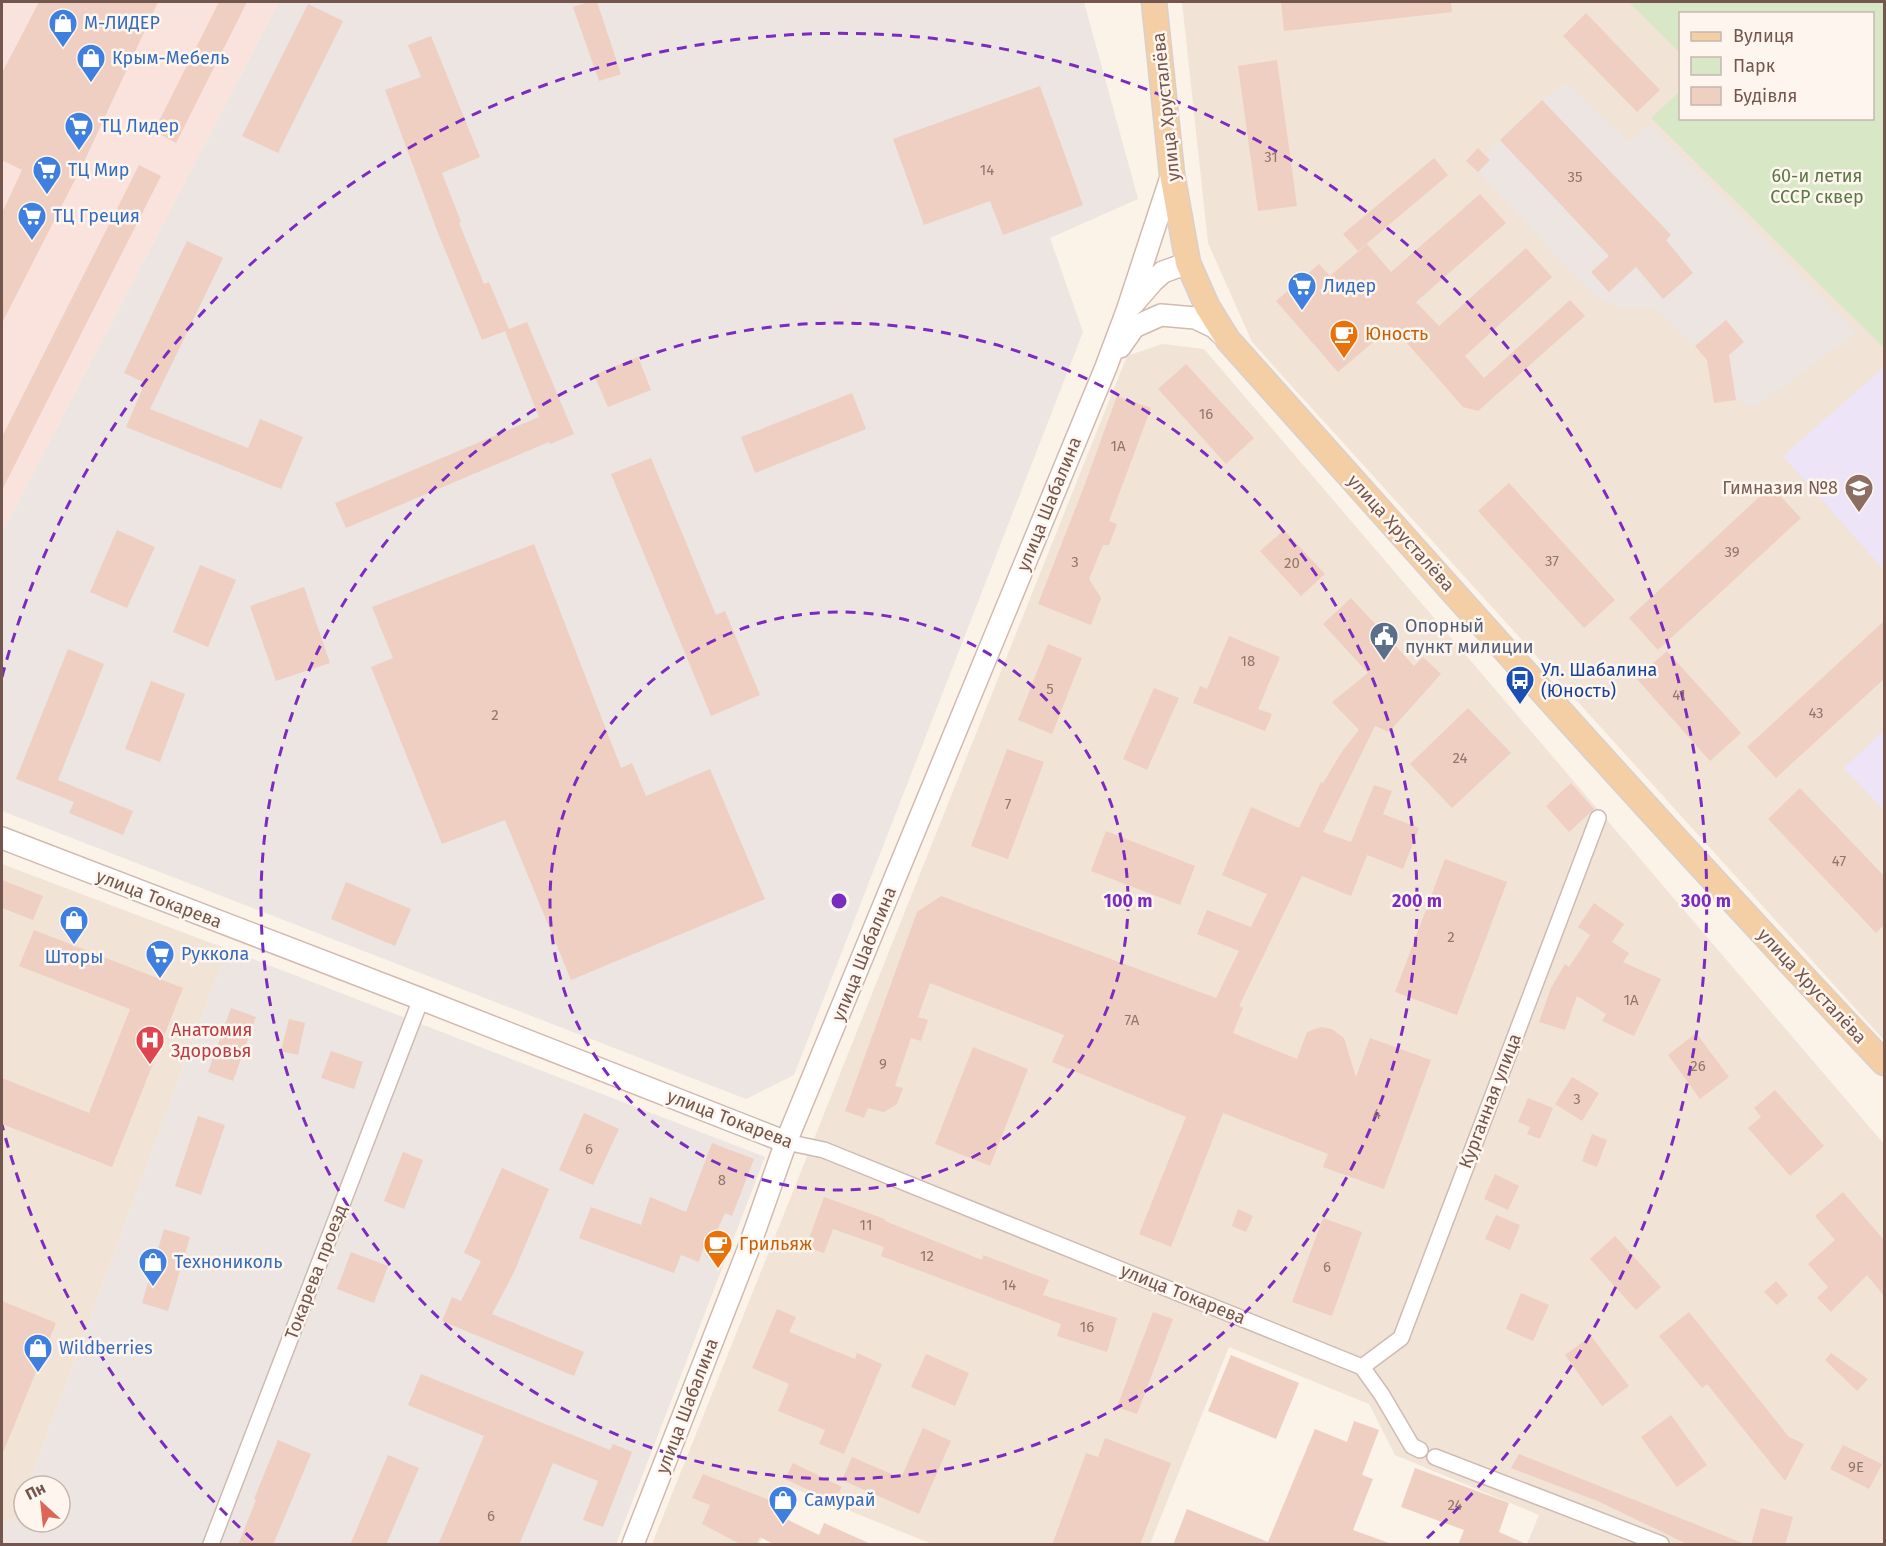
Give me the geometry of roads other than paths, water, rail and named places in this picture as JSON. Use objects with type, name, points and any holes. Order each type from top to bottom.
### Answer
[{"type":"main road","name":"улица Хрусталёва","points":[[1154,2],[1172,174],[1188,263],[1207,306],[1228,340],[1749,920],[1884,1063]]},
{"type":"main road","name":"улица Шабалина","points":[[633,1545],[748,1250],[786,1142],[1106,367],[1172,174]]},
{"type":"main road","name":"улица Шабалина","points":[[1127,311],[1163,272],[1188,263]]},
{"type":"main road","name":"улица Шабалина","points":[[1106,367],[1134,327],[1161,315],[1195,318],[1214,327],[1228,340]]},
{"type":"main road","name":"улица Токарева","points":[[2,838],[786,1142]]},
{"type":"street","name":"Курганная улица","points":[[1362,1367],[1401,1338],[1598,818]]},
{"type":"street","name":"Токарева проезд","points":[[211,1545],[421,999]]},
{"type":"street","name":"улица Токарева","points":[[786,1142],[824,1150],[1362,1367]]},
{"type":"street","points":[[1362,1367],[1382,1395],[1412,1446],[1420,1450]]},
{"type":"street","points":[[1435,1457],[1661,1545]]},
{"type":"place","name":"М-ЛИДЕР","points":[[63,48]]},
{"type":"place","name":"Крым-Мебель","points":[[91,84]]},
{"type":"place","name":"ТЦ Лидер","points":[[79,152]]},
{"type":"place","name":"ТЦ Мир","points":[[47,196]]},
{"type":"place","name":"ТЦ Греция","points":[[32,242]]},
{"type":"place","name":"Лидер","points":[[1302,312]]},
{"type":"place","name":"Юность","points":[[1344,360]]},
{"type":"place","name":"Гимназия №8","points":[[1859,514]]},
{"type":"place","name":"Опорный пункт милиции","points":[[1384,662]]},
{"type":"place","name":"Ул. Шабалина (Юность)","points":[[1520,706]]},
{"type":"place","name":"Шторы","points":[[74,946]]},
{"type":"place","name":"Руккола","points":[[160,980]]},
{"type":"place","name":"Анатомия Здоровья","points":[[150,1066]]},
{"type":"place","name":"Грильяж","points":[[718,1270]]},
{"type":"place","name":"Технониколь","points":[[153,1288]]},
{"type":"place","name":"Wildberries","points":[[38,1374]]},
{"type":"place","name":"Самурай","points":[[783,1526]]},
{"type":"park label","name":"60-и летия СССР сквер","points":[[1817,186]]}]
